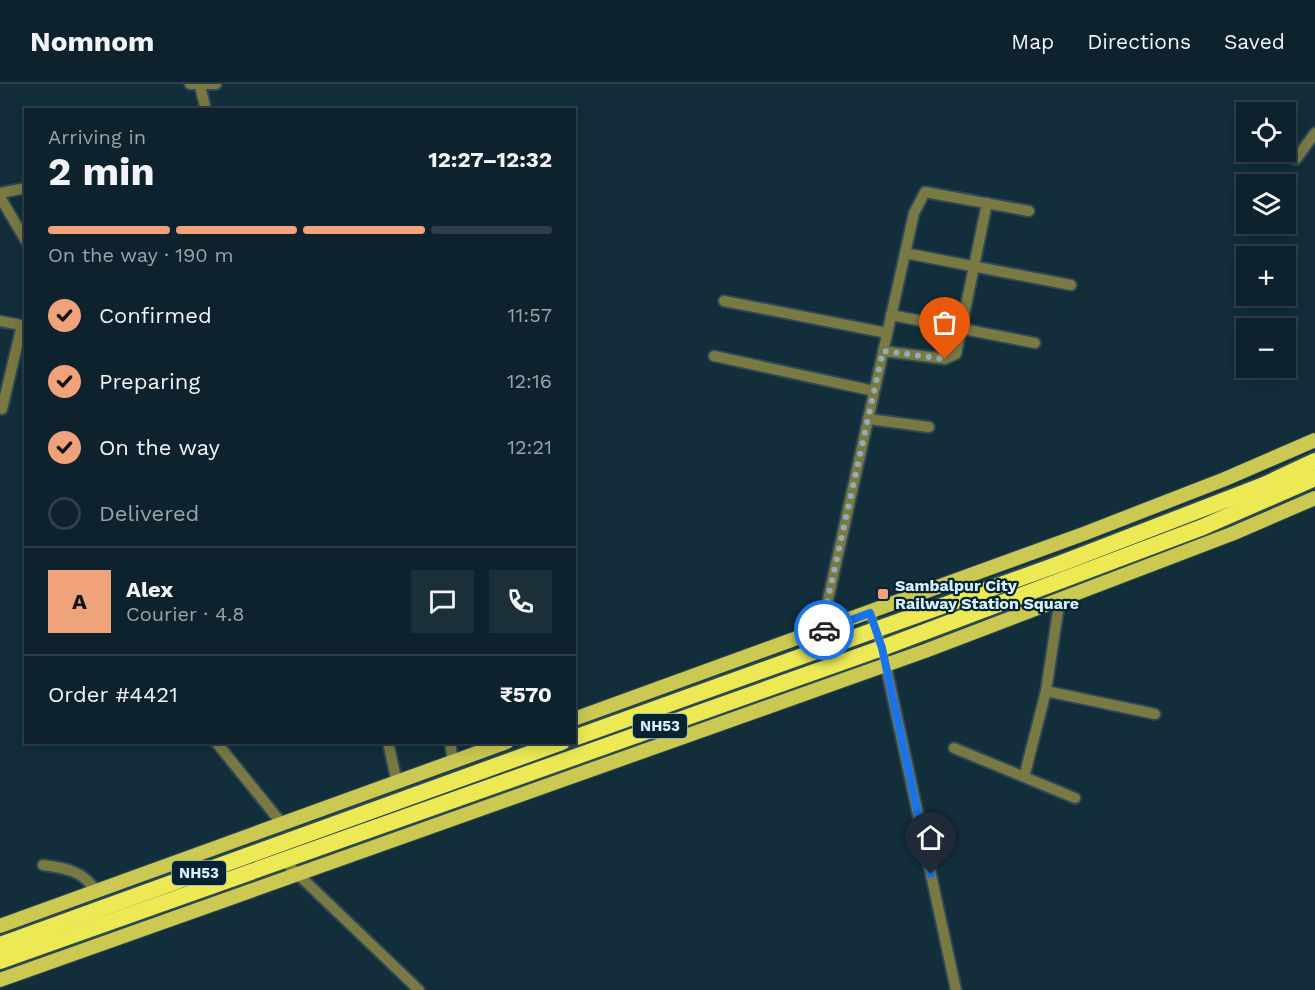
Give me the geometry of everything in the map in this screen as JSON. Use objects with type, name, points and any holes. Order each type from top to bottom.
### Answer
[{"type":"highway","name":"NH53","points":[[576,737],[876,630],[1203,509],[1315,461]]},
{"type":"highway","name":"NH53","points":[[0,961],[883,656],[1203,527],[1315,478]]},
{"type":"highway","name":"NH53","points":[[0,945],[556,744]]},
{"type":"main road","points":[[576,718],[822,631],[1226,479],[1315,440]]},
{"type":"main road","points":[[0,980],[298,874],[883,656],[1060,598],[1234,533],[1315,498]]},
{"type":"main road","points":[[0,926],[502,744]]},
{"type":"street","points":[[205,108],[195,85],[216,84]]},
{"type":"street","points":[[1296,159],[1315,133]]},
{"type":"street","points":[[24,189],[1,201],[24,238]]},
{"type":"street","points":[[822,631],[914,213],[925,192],[1029,211]]},
{"type":"street","points":[[883,351],[945,359],[956,354],[963,329],[973,266],[987,203]]},
{"type":"street","points":[[905,253],[1071,285]]},
{"type":"street","points":[[723,301],[887,333]]},
{"type":"street","points":[[891,315],[1035,343]]},
{"type":"street","points":[[0,321],[24,325],[2,409]]},
{"type":"street","points":[[714,357],[874,391]]},
{"type":"street","points":[[868,420],[929,427]]},
{"type":"street","points":[[1024,777],[1046,691],[1060,598]]},
{"type":"street","points":[[870,613],[883,656],[956,990]]},
{"type":"street","points":[[1046,691],[1155,714]]},
{"type":"street","points":[[218,744],[283,825]]},
{"type":"street","points":[[388,744],[397,783]]},
{"type":"street","points":[[450,744],[453,762]]},
{"type":"street","points":[[954,748],[1075,798]]},
{"type":"street","points":[[284,861],[419,990]]},
{"type":"street","points":[[43,866],[73,870],[92,884],[96,892]]},
{"type":"way so far","points":[[824,630],[822,631],[825,612],[883,351],[945,359]]},
{"type":"place","name":"Sambalpur City Railway Station Square","points":[[883,594]]},
{"type":"route","points":[[824,630],[870,613],[882,648],[931,874]]}]
